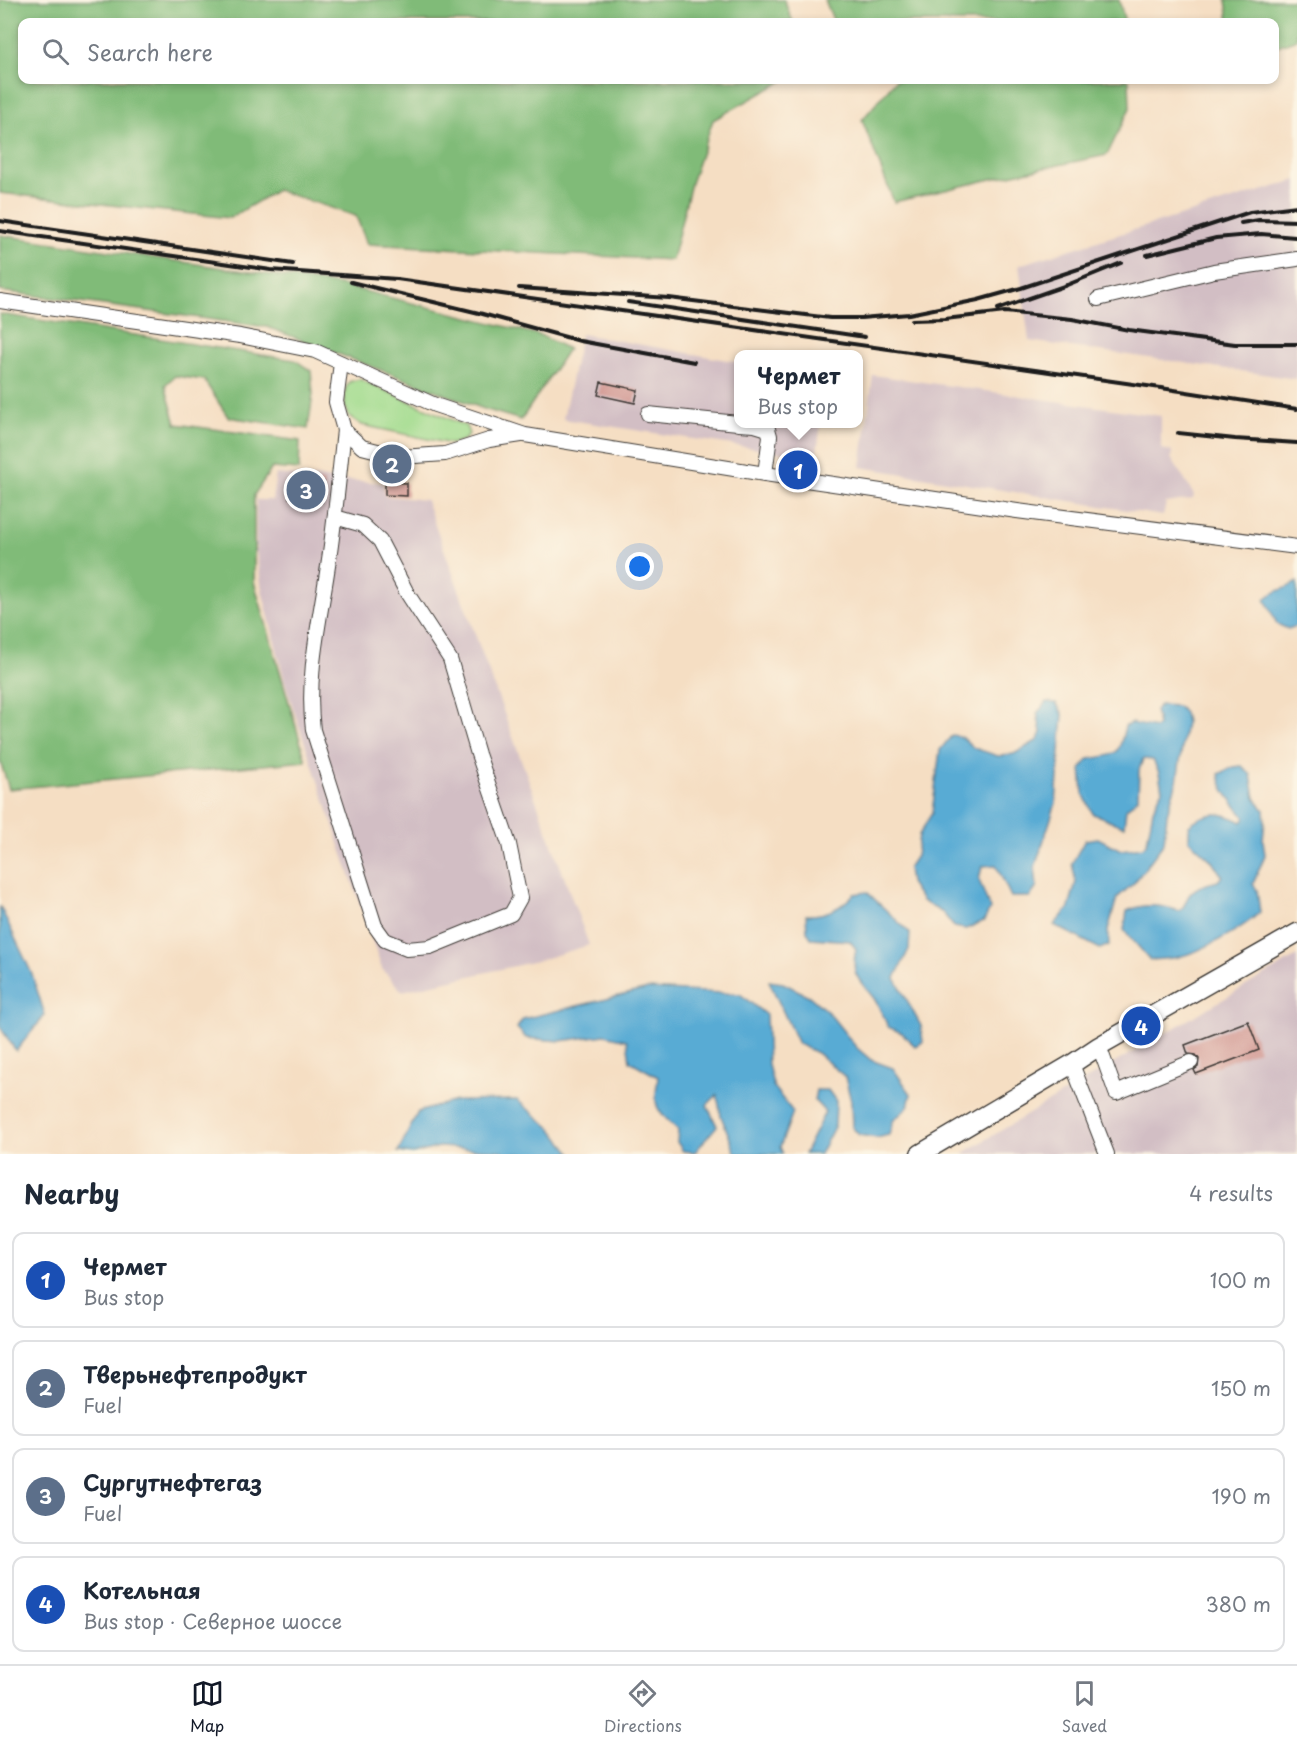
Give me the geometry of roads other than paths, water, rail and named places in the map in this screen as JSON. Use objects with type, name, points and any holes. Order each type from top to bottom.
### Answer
[{"type":"main road","points":[[920,1154],[1099,1046],[1297,933]]},
{"type":"street","points":[[1098,299],[1214,271],[1297,259]]},
{"type":"street","points":[[0,301],[240,336],[315,351],[435,405],[525,435],[765,474],[1017,511],[1297,547]]},
{"type":"street","points":[[335,517],[363,525],[380,541],[407,593],[450,659],[478,754],[509,844],[520,898],[511,914],[430,947],[407,949],[386,940],[375,926],[313,730],[310,704],[311,676],[335,517],[344,430],[336,402],[341,363]]},
{"type":"street","points":[[648,414],[734,423]]},
{"type":"street","points":[[765,428],[768,429],[770,436],[765,474]]},
{"type":"street","points":[[344,430],[363,447],[401,457],[445,454],[489,440],[525,435]]},
{"type":"street","points":[[1099,1046],[1116,1093],[1191,1062]]},
{"type":"street","points":[[1072,1064],[1107,1154]]},
{"type":"water","points":[[1297,582],[1297,626],[1288,629],[1277,624],[1265,599]]},
{"type":"water","points":[[1047,702],[1056,703],[1063,714],[1056,803],[1035,867],[1037,887],[1030,897],[1011,897],[996,865],[982,866],[979,880],[990,909],[984,921],[966,929],[954,927],[943,913],[922,901],[910,883],[908,868],[916,856],[919,835],[932,813],[940,750],[952,735],[962,737],[974,748],[998,756],[1014,754],[1038,740],[1041,732],[1037,713]]},
{"type":"water","points":[[1160,705],[1178,706],[1184,713],[1186,722],[1177,781],[1167,814],[1164,843],[1134,883],[1117,898],[1108,930],[1109,945],[1100,949],[1054,925],[1069,908],[1076,882],[1072,863],[1085,840],[1098,838],[1121,850],[1143,847],[1147,842],[1153,810],[1162,790],[1159,773],[1153,760],[1143,759],[1139,770],[1138,798],[1126,809],[1124,826],[1120,825],[1093,814],[1083,793],[1081,768],[1089,759],[1112,755],[1116,752],[1121,744],[1125,726],[1132,723],[1155,728],[1158,725],[1155,710]]},
{"type":"water","points":[[1242,766],[1251,775],[1255,798],[1264,810],[1265,855],[1253,884],[1257,890],[1260,912],[1233,932],[1210,945],[1178,957],[1150,960],[1124,930],[1127,911],[1153,906],[1179,911],[1193,891],[1203,885],[1218,881],[1222,876],[1213,862],[1189,840],[1189,825],[1202,817],[1215,814],[1242,822],[1245,818],[1226,792],[1219,774],[1233,767]]},
{"type":"water","points":[[867,892],[910,933],[909,949],[895,978],[921,1026],[923,1042],[915,1046],[902,1033],[888,1027],[875,1000],[855,972],[856,949],[850,941],[811,938],[807,931],[806,915],[826,912],[838,907],[854,894]]},
{"type":"water","points":[[0,906],[32,974],[45,1015],[16,1051],[0,1027]]},
{"type":"water","points":[[769,981],[783,983],[809,996],[829,1013],[856,1047],[871,1060],[893,1068],[911,1094],[908,1107],[893,1121],[889,1135],[877,1138],[859,1135],[852,1127],[851,1101],[845,1077],[817,1053],[798,1044]]},
{"type":"water","points":[[648,989],[740,994],[766,1015],[768,1065],[774,1088],[793,1112],[780,1147],[783,1154],[736,1154],[721,1116],[717,1095],[707,1105],[717,1126],[695,1152],[683,1151],[677,1142],[678,1130],[660,1112],[656,1102],[658,1077],[630,1061],[627,1040],[605,1035],[560,1041],[526,1038],[517,1028],[523,1019]]},
{"type":"water","points":[[816,1090],[828,1090],[836,1101],[835,1125],[820,1154],[804,1154],[825,1112],[814,1100]]},
{"type":"water","points":[[517,1100],[552,1129],[572,1154],[508,1154],[502,1151],[439,1147],[413,1154],[398,1152],[418,1112],[455,1101]]},
{"type":"railway","points":[[519,288],[669,298],[830,318],[909,314],[978,300],[1021,288],[1250,212],[1297,206]]},
{"type":"railway","points":[[1241,223],[1259,220],[1297,221]]},
{"type":"railway","points":[[0,221],[293,264]]},
{"type":"railway","points":[[0,231],[271,270],[397,279],[1297,409]]},
{"type":"railway","points":[[1147,255],[1216,238],[1261,234],[1295,237]]},
{"type":"railway","points":[[998,309],[1121,263]]},
{"type":"railway","points":[[351,282],[479,313],[580,341],[694,362]]},
{"type":"railway","points":[[628,302],[865,337]]},
{"type":"railway","points":[[912,320],[945,319],[1005,312],[1072,319],[1129,330],[1235,344],[1297,344]]},
{"type":"railway","points":[[1178,433],[1297,443]]},
{"type":"place","name":"Тверьнефтепродукт","points":[[392,464]]},
{"type":"place","name":"Чермет","points":[[798,470]]},
{"type":"place","name":"Сургутнефтегаз","points":[[306,490]]},
{"type":"place","name":"Котельная","points":[[1141,1026]]}]
